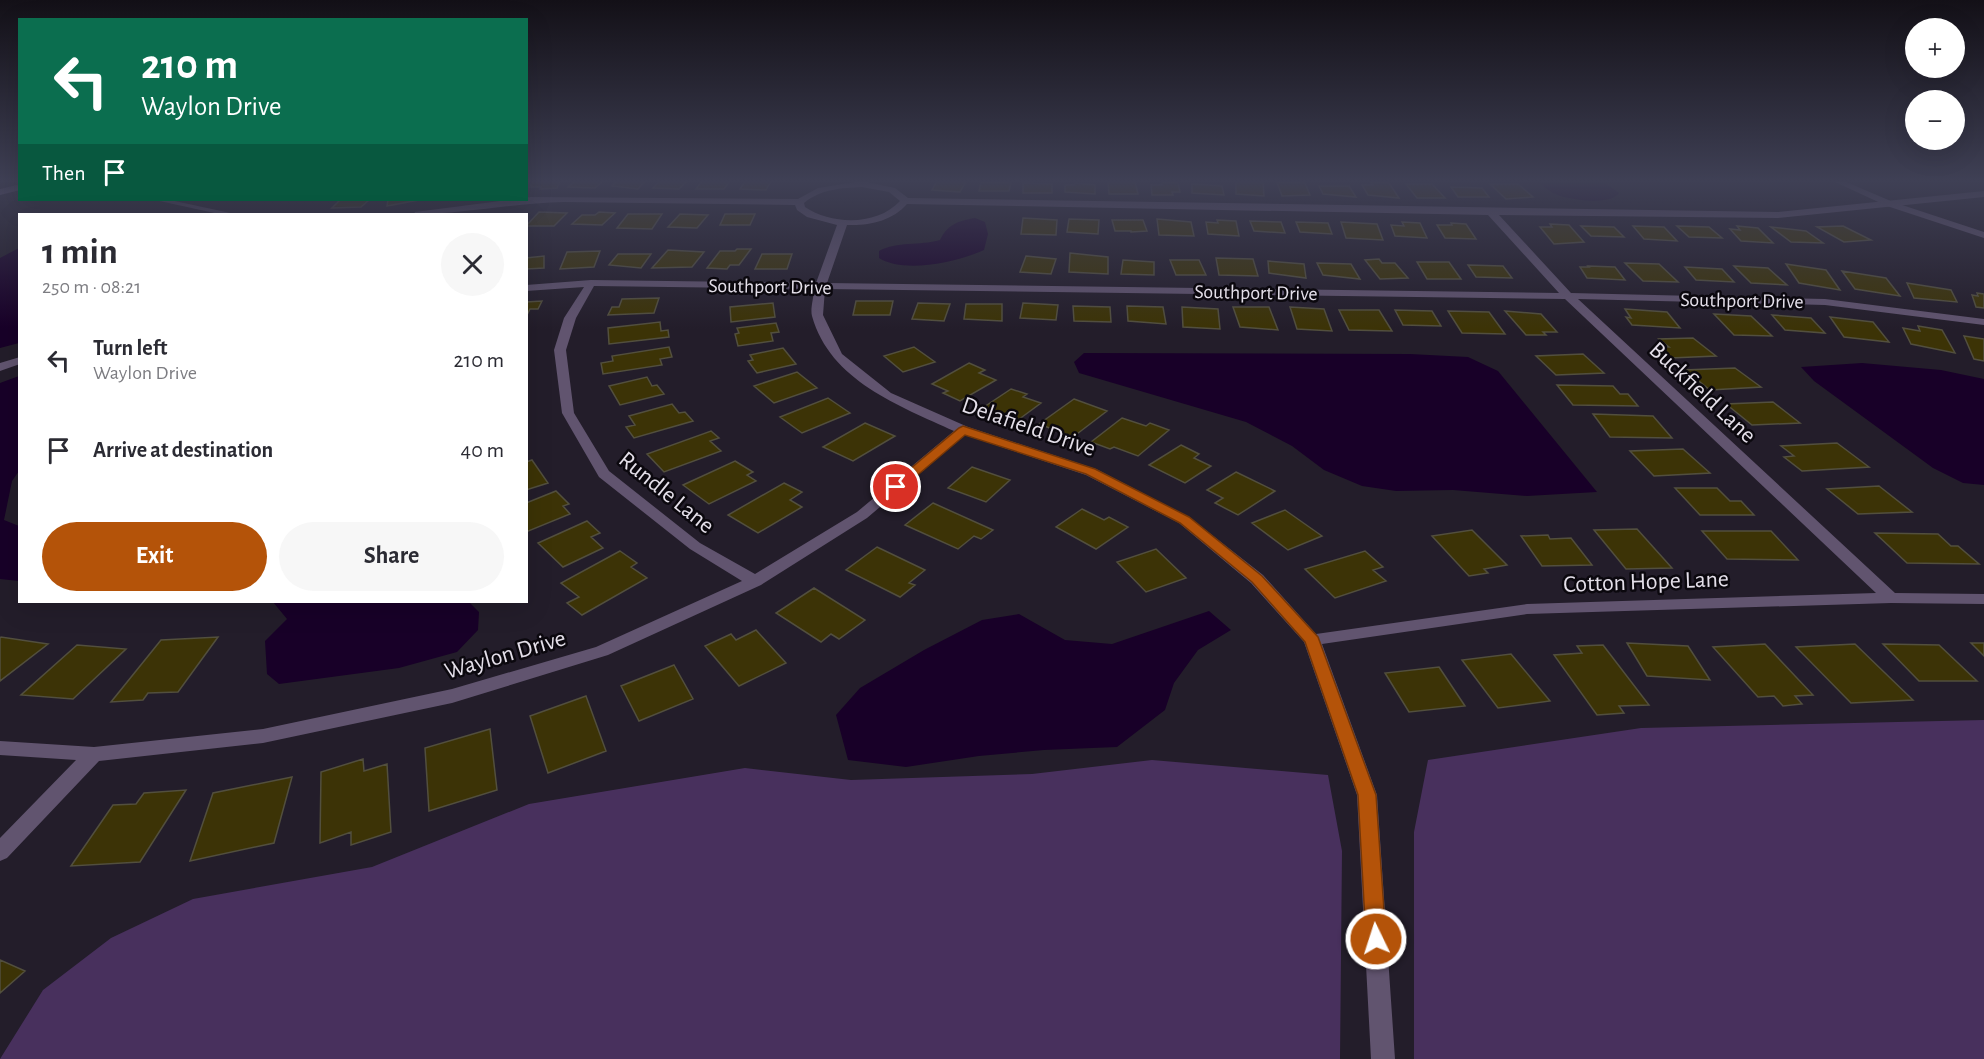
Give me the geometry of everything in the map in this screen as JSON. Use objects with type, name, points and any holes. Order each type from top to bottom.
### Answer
[{"type":"street","name":"Delafield Drive","points":[[840,230],[820,287],[818,315],[837,356],[887,396],[963,430],[1091,472],[1184,520],[1257,579],[1312,640],[1367,795],[1383,1059]]},
{"type":"street","name":"Buckfield Lane","points":[[1508,230],[1568,296],[1891,598]]},
{"type":"street","name":"Southport Drive","points":[[528,288],[591,283],[1568,296],[1825,302],[1984,322]]},
{"type":"street","name":"Rundle Lane","points":[[591,283],[570,318],[560,350],[568,413],[604,474],[696,546],[755,581]]},
{"type":"street","points":[[0,367],[18,361]]},
{"type":"street","name":"Waylon Drive","points":[[0,748],[94,754],[263,736],[452,696],[602,651],[755,581],[862,515],[963,430]]},
{"type":"street","name":"Cotton Hope Lane","points":[[1312,640],[1527,609],[1891,598],[1984,599]]},
{"type":"street","points":[[0,852],[94,754]]},
{"type":"shaded area","points":[[946,230],[987,230],[988,234],[984,250],[960,259],[916,266],[890,263],[879,258],[879,251],[886,248],[940,240]]},
{"type":"shaded area","points":[[18,249],[18,343],[0,348],[0,258]]},
{"type":"shaded area","points":[[1084,353],[1410,354],[1468,357],[1498,371],[1597,492],[1527,496],[1453,490],[1396,491],[1362,486],[1324,470],[1292,446],[1246,422],[1079,373],[1074,362]]},
{"type":"shaded area","points":[[1862,363],[1941,370],[1984,379],[1984,485],[1963,483],[1933,468],[1814,381],[1801,367]]},
{"type":"shaded area","points":[[18,376],[18,472],[12,481],[4,520],[18,526],[18,581],[0,579],[0,383]]},
{"type":"shaded area","points":[[274,603],[470,603],[479,612],[478,630],[457,652],[399,668],[279,684],[267,674],[265,641],[287,619]]},
{"type":"shaded area","points":[[1209,611],[1231,630],[1198,650],[1174,683],[1165,710],[1117,747],[979,756],[906,767],[848,760],[836,715],[860,688],[924,650],[982,620],[1019,614],[1065,640],[1112,644]]},
{"type":"shaded area","points":[[1984,720],[1984,1059],[1414,1059],[1414,832],[1428,760],[1641,728]]},
{"type":"shaded area","points":[[1152,760],[1328,775],[1342,851],[1340,1059],[0,1059],[43,990],[111,938],[193,899],[372,867],[529,804],[745,768],[851,780],[1032,774]]},
{"type":"building","points":[[1021,230],[1056,230],[1056,235],[1021,234]]},
{"type":"building","points":[[1067,230],[1098,230],[1098,234]]},
{"type":"building","points":[[1115,230],[1147,231],[1131,232]]},
{"type":"building","points":[[1158,230],[1193,230],[1194,236],[1159,235]]},
{"type":"building","points":[[1207,230],[1238,230],[1239,236],[1208,234]]},
{"type":"building","points":[[1284,230],[1285,233],[1254,231]]},
{"type":"building","points":[[1331,230],[1332,234],[1300,232]]},
{"type":"building","points":[[1344,230],[1379,230],[1383,240],[1346,238]]},
{"type":"building","points":[[1393,230],[1423,230],[1427,238],[1395,236]]},
{"type":"building","points":[[1440,230],[1470,230],[1476,239],[1445,238]]},
{"type":"building","points":[[1543,230],[1574,230],[1584,242],[1554,244]]},
{"type":"building","points":[[1585,230],[1617,230],[1624,237],[1591,236]]},
{"type":"building","points":[[1637,230],[1667,230],[1677,241],[1644,239]]},
{"type":"building","points":[[1682,230],[1713,230],[1722,238],[1689,237]]},
{"type":"building","points":[[1731,230],[1760,230],[1773,243],[1741,241]]},
{"type":"building","points":[[1776,230],[1806,231],[1823,243],[1791,242]]},
{"type":"building","points":[[1823,230],[1852,230],[1871,240],[1844,242]]},
{"type":"building","points":[[751,249],[739,265],[730,265],[727,269],[707,268],[720,251]]},
{"type":"building","points":[[668,250],[704,252],[692,267],[652,268]]},
{"type":"building","points":[[600,251],[594,267],[560,269],[567,252]]},
{"type":"building","points":[[1070,253],[1108,257],[1108,274],[1069,272]]},
{"type":"building","points":[[618,254],[651,254],[641,268],[609,265]]},
{"type":"building","points":[[762,254],[792,254],[787,269],[755,269]]},
{"type":"building","points":[[544,256],[544,268],[528,269],[528,258]]},
{"type":"building","points":[[1026,256],[1056,259],[1051,274],[1020,272]]},
{"type":"building","points":[[1216,258],[1253,259],[1258,276],[1219,275]]},
{"type":"building","points":[[1379,259],[1382,263],[1395,263],[1408,278],[1380,279],[1365,260]]},
{"type":"building","points":[[1123,260],[1154,262],[1154,275],[1121,274]]},
{"type":"building","points":[[1170,260],[1199,260],[1206,275],[1176,275]]},
{"type":"building","points":[[1268,261],[1304,264],[1306,278],[1269,273]]},
{"type":"building","points":[[1417,262],[1449,262],[1461,279],[1427,279]]},
{"type":"building","points":[[1317,263],[1351,264],[1360,279],[1323,275]]},
{"type":"building","points":[[1625,263],[1659,264],[1678,282],[1643,281]]},
{"type":"building","points":[[1786,264],[1826,270],[1840,290],[1799,283]]},
{"type":"building","points":[[1468,265],[1503,266],[1512,278],[1476,277]]},
{"type":"building","points":[[1734,266],[1768,268],[1787,285],[1751,283]]},
{"type":"building","points":[[1580,267],[1615,267],[1625,280],[1587,278]]},
{"type":"building","points":[[1685,267],[1722,269],[1734,282],[1696,280]]},
{"type":"building","points":[[1842,271],[1886,278],[1900,296],[1855,289]]},
{"type":"building","points":[[1907,283],[1951,290],[1957,302],[1914,298]]},
{"type":"building","points":[[1977,293],[1984,294],[1984,308],[1976,307],[1972,295],[1978,296]]},
{"type":"building","points":[[659,298],[654,313],[608,315],[612,307],[619,307],[622,299]]},
{"type":"building","points":[[542,301],[538,309],[530,309],[528,313],[528,302]]},
{"type":"building","points":[[856,301],[893,301],[890,315],[853,315]]},
{"type":"building","points":[[773,303],[775,317],[731,322],[730,307]]},
{"type":"building","points":[[918,303],[950,304],[944,321],[912,319]]},
{"type":"building","points":[[1023,303],[1058,305],[1056,320],[1020,318]]},
{"type":"building","points":[[966,304],[1002,304],[1002,321],[964,319]]},
{"type":"building","points":[[1073,306],[1110,307],[1111,322],[1074,321]]},
{"type":"building","points":[[1127,306],[1163,307],[1166,324],[1128,321]]},
{"type":"building","points":[[1182,307],[1218,309],[1220,329],[1183,327]]},
{"type":"building","points":[[1233,307],[1269,307],[1278,330],[1240,327]]},
{"type":"building","points":[[1290,307],[1324,309],[1332,331],[1297,329]]},
{"type":"building","points":[[1625,309],[1667,312],[1680,328],[1632,325],[1626,317],[1631,318]]},
{"type":"building","points":[[1339,310],[1379,310],[1392,331],[1349,330]]},
{"type":"building","points":[[1395,310],[1432,311],[1441,326],[1403,325]]},
{"type":"building","points":[[1448,311],[1489,312],[1505,334],[1462,333]]},
{"type":"building","points":[[1505,311],[1541,314],[1557,332],[1543,332],[1546,335],[1526,335]]},
{"type":"building","points":[[1714,314],[1751,316],[1772,336],[1734,335]]},
{"type":"building","points":[[1772,315],[1811,318],[1825,333],[1785,330]]},
{"type":"building","points":[[1830,317],[1873,322],[1889,342],[1844,337]]},
{"type":"building","points":[[660,322],[661,331],[668,330],[669,337],[609,344],[608,328]]},
{"type":"building","points":[[776,323],[779,332],[771,333],[773,341],[738,346],[735,334],[739,333],[737,328]]},
{"type":"building","points":[[1918,326],[1942,330],[1955,353],[1911,344],[1903,328],[1920,331]]},
{"type":"building","points":[[1964,336],[1984,339],[1984,361],[1974,359]]},
{"type":"building","points":[[1693,338],[1716,356],[1670,358],[1657,347],[1669,347],[1659,339]]},
{"type":"building","points":[[669,347],[672,357],[660,359],[662,365],[603,374],[601,363],[613,361],[612,356]]},
{"type":"building","points":[[914,347],[935,362],[903,372],[884,356]]},
{"type":"building","points":[[783,348],[796,364],[757,373],[748,361],[753,360],[750,355]]},
{"type":"building","points":[[1583,354],[1604,373],[1556,375],[1536,356]]},
{"type":"building","points":[[969,363],[985,370],[979,373],[996,380],[960,401],[943,393],[948,391],[932,384]]},
{"type":"building","points":[[1735,368],[1761,387],[1710,390],[1685,370]]},
{"type":"building","points":[[797,372],[817,388],[774,403],[754,386]]},
{"type":"building","points":[[647,377],[652,386],[657,385],[664,394],[620,405],[609,386]]},
{"type":"building","points":[[1557,385],[1613,386],[1620,394],[1628,394],[1638,406],[1573,405]]},
{"type":"building","points":[[1011,389],[1027,394],[1023,397],[1041,403],[1018,420],[984,407]]},
{"type":"building","points":[[828,398],[850,413],[802,433],[780,417]]},
{"type":"building","points":[[1074,399],[1107,411],[1073,437],[1039,424]]},
{"type":"building","points":[[1773,402],[1800,423],[1752,425],[1726,404]]},
{"type":"building","points":[[672,404],[679,413],[685,412],[693,421],[634,438],[626,427],[635,425],[629,416]]},
{"type":"building","points":[[1593,414],[1653,416],[1672,438],[1610,437]]},
{"type":"building","points":[[1122,418],[1146,426],[1150,423],[1169,430],[1138,456],[1091,442]]},
{"type":"building","points":[[865,423],[895,436],[853,461],[823,447]]},
{"type":"building","points":[[711,431],[719,438],[710,441],[721,451],[664,472],[647,454]]},
{"type":"building","points":[[1837,443],[1869,467],[1802,471],[1784,457],[1794,456],[1781,446]]},
{"type":"building","points":[[1181,445],[1199,454],[1194,458],[1211,466],[1185,483],[1149,465]]},
{"type":"building","points":[[1683,449],[1710,473],[1654,476],[1630,451]]},
{"type":"building","points":[[532,460],[548,483],[528,489],[528,461]]},
{"type":"building","points":[[735,461],[753,472],[747,475],[756,481],[709,504],[683,485]]},
{"type":"building","points":[[972,467],[1010,480],[986,502],[948,488]]},
{"type":"building","points":[[1236,472],[1275,491],[1238,515],[1215,503],[1223,498],[1207,490]]},
{"type":"building","points":[[784,483],[802,492],[790,500],[802,507],[758,533],[728,515]]},
{"type":"building","points":[[1879,486],[1912,512],[1858,514],[1827,489]]},
{"type":"building","points":[[1675,488],[1717,488],[1730,501],[1741,501],[1754,515],[1700,515]]},
{"type":"building","points":[[556,491],[569,504],[563,506],[570,514],[528,531],[528,502]]},
{"type":"building","points":[[933,503],[993,530],[981,539],[974,536],[958,549],[905,525]]},
{"type":"building","points":[[1082,509],[1104,520],[1109,517],[1128,527],[1096,549],[1056,527]]},
{"type":"building","points":[[1285,510],[1322,536],[1288,550],[1252,523]]},
{"type":"building","points":[[587,521],[600,533],[591,537],[603,548],[563,567],[538,543]]},
{"type":"building","points":[[1637,529],[1672,568],[1626,569],[1594,530]]},
{"type":"building","points":[[1472,530],[1507,565],[1484,569],[1488,573],[1469,576],[1432,536]]},
{"type":"building","points":[[1702,531],[1771,531],[1798,560],[1727,559]]},
{"type":"building","points":[[1875,533],[1938,534],[1951,546],[1958,546],[1979,564],[1907,563]]},
{"type":"building","points":[[1548,535],[1550,539],[1571,538],[1592,565],[1542,566],[1521,536]]},
{"type":"building","points":[[877,547],[925,570],[909,583],[915,585],[900,597],[846,570]]},
{"type":"building","points":[[1156,549],[1186,578],[1146,592],[1117,562]]},
{"type":"building","points":[[620,551],[637,563],[631,567],[647,578],[582,615],[567,603],[579,597],[561,583]]},
{"type":"building","points":[[1365,551],[1383,567],[1373,570],[1386,581],[1335,598],[1305,569]]},
{"type":"building","points":[[814,588],[865,620],[839,639],[831,634],[821,642],[776,613]]},
{"type":"building","points":[[756,630],[786,663],[739,686],[705,646],[731,634],[736,640]]},
{"type":"building","points":[[1,637],[48,644],[0,681]]},
{"type":"building","points":[[218,637],[178,692],[148,693],[143,700],[111,702],[161,640]]},
{"type":"building","points":[[1627,643],[1688,646],[1710,680],[1647,676]]},
{"type":"building","points":[[1971,643],[1984,643],[1984,656]]},
{"type":"building","points":[[1765,644],[1813,695],[1795,696],[1802,704],[1783,706],[1774,696],[1758,697],[1713,647]]},
{"type":"building","points":[[1855,644],[1913,700],[1851,703],[1796,647]]},
{"type":"building","points":[[1883,644],[1939,645],[1977,681],[1919,681]]},
{"type":"building","points":[[77,645],[126,649],[73,699],[21,695]]},
{"type":"building","points":[[1603,645],[1649,705],[1619,706],[1624,713],[1597,715],[1554,655],[1582,653],[1577,646]]},
{"type":"building","points":[[1511,654],[1550,701],[1498,708],[1462,660]]},
{"type":"building","points":[[674,665],[693,699],[639,721],[621,686]]},
{"type":"building","points":[[1439,667],[1465,706],[1409,712],[1385,673]]},
{"type":"building","points":[[586,696],[606,751],[548,773],[530,716]]},
{"type":"building","points":[[490,729],[497,790],[429,811],[425,748]]},
{"type":"building","points":[[363,759],[364,771],[387,764],[391,832],[351,845],[351,832],[320,843],[321,772]]},
{"type":"building","points":[[292,777],[274,843],[190,861],[213,793]]},
{"type":"building","points":[[186,790],[140,862],[71,866],[113,805],[136,804],[144,793]]},
{"type":"building","points":[[0,960],[25,971],[0,993]]},
{"type":"route","points":[[896,487],[963,430],[1091,472],[1184,520],[1257,579],[1312,640],[1367,795],[1376,939]]}]
